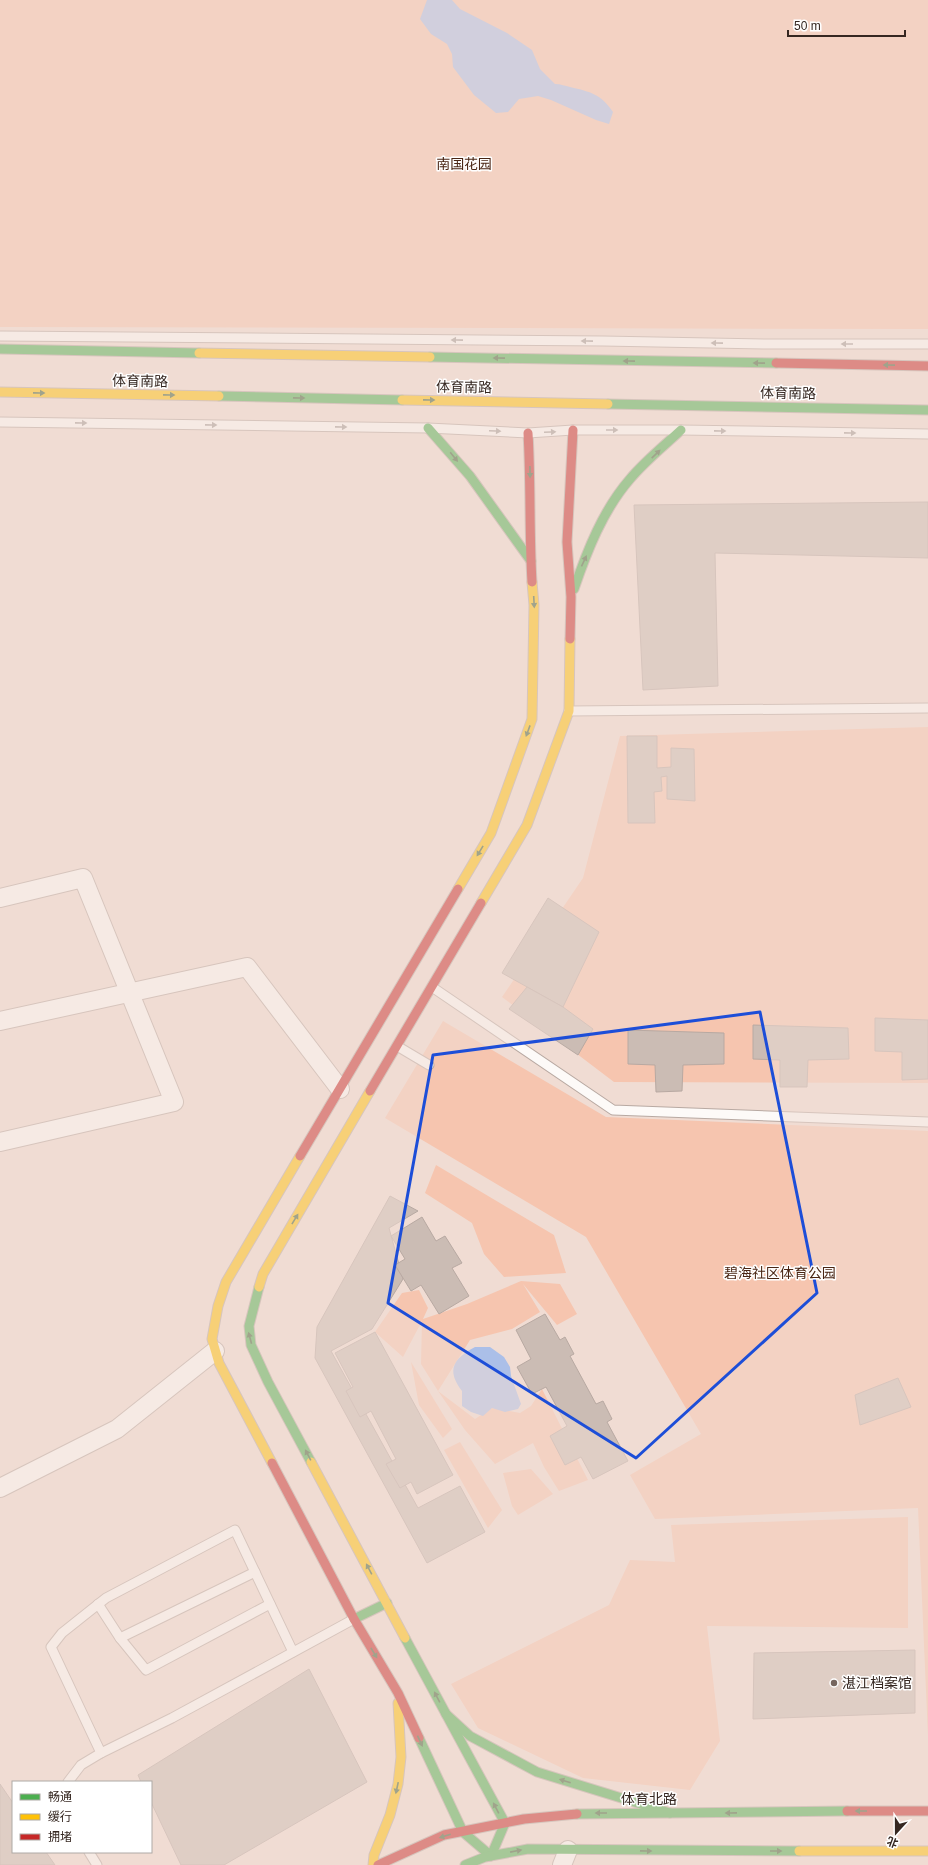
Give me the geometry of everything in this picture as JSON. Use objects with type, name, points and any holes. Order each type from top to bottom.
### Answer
[{"type":"street","name":"体育南路","points":[[0,349],[928,366]]},
{"type":"street","name":"体育南路","points":[[0,392],[928,410]]},
{"type":"street","points":[[428,428],[445,444],[489,500],[531,562]]},
{"type":"street","points":[[491,1856],[505,1823],[258,1362],[248,1332],[255,1298],[263,1274],[527,825],[569,711],[571,597],[567,542],[573,430]]},
{"type":"street","points":[[571,597],[583,562],[607,514],[630,480],[682,430]]},
{"type":"street","points":[[491,1856],[463,1832],[398,1694],[354,1619],[219,1363],[212,1339],[218,1306],[226,1282],[491,833],[515,770],[532,719],[534,605],[531,562],[528,433]]},
{"type":"street","points":[[0,898],[83,878],[131,992],[174,1102],[0,1142]]},
{"type":"street","points":[[0,1021],[247,967],[340,1089]]},
{"type":"street","points":[[0,1488],[117,1429],[215,1351]]},
{"type":"street","points":[[354,1619],[388,1604]]},
{"type":"street","points":[[373,1865],[374,1855],[390,1815],[398,1784],[401,1757],[398,1694]]},
{"type":"street","points":[[446,1714],[470,1736],[538,1772],[670,1813]]},
{"type":"street","name":"体育北路","points":[[378,1865],[444,1836],[524,1819],[591,1814],[928,1811]]},
{"type":"street","points":[[466,1865],[491,1856],[528,1849],[565,1857],[692,1851],[928,1851]]},
{"type":"lane","points":[[0,336],[603,341],[774,344],[928,344]]},
{"type":"lane","points":[[0,422],[428,428],[528,433],[573,430],[682,430],[928,434]]},
{"type":"lane","points":[[569,711],[928,708]]},
{"type":"lane","points":[[432,987],[613,1110],[928,1122]]},
{"type":"lane","points":[[397,1046],[429,1065]]},
{"type":"lane","points":[[101,1753],[51,1647],[62,1633],[106,1598],[235,1530],[293,1652]]},
{"type":"lane","points":[[120,1638],[255,1572]]},
{"type":"lane","points":[[98,1604],[120,1638],[146,1670],[270,1604]]},
{"type":"lane","points":[[69,1781],[81,1765],[101,1753],[172,1718],[354,1619]]},
{"type":"lane","points":[[90,1853],[97,1865]]},
{"type":"highlighted area","points":[[760,1012],[817,1293],[636,1458],[388,1303],[433,1055]]},
{"type":"green space","name":"南国花园","points":[[0,0],[928,0],[928,329],[0,327]]},
{"type":"green space","points":[[928,727],[928,1083],[614,1082],[502,997],[583,878],[620,736]]},
{"type":"green space","name":"碧海社区体育公园","points":[[443,1021],[606,1117],[928,1131],[928,1736],[918,1508],[655,1519],[630,1475],[701,1434],[586,1237],[385,1118]]},
{"type":"green space","points":[[436,1165],[554,1235],[566,1273],[504,1277],[484,1254],[472,1223],[425,1193]]},
{"type":"green space","points":[[521,1281],[560,1284],[577,1314],[557,1325],[523,1284],[540,1312],[512,1329],[470,1340],[438,1391],[421,1364],[422,1321],[403,1357],[375,1332],[402,1293],[419,1290],[428,1308],[423,1319],[467,1304]]},
{"type":"green space","points":[[411,1362],[452,1429],[443,1438],[419,1405]]},
{"type":"green space","points":[[542,1389],[588,1480],[559,1491],[544,1467],[533,1443],[495,1464],[465,1430],[438,1391],[475,1419],[492,1408],[520,1413],[531,1406]]},
{"type":"green space","points":[[460,1442],[502,1510],[488,1528],[444,1450]]},
{"type":"green space","points":[[531,1469],[553,1494],[518,1515],[512,1506],[503,1473]]},
{"type":"green space","points":[[908,1517],[908,1628],[707,1626],[720,1741],[690,1790],[583,1778],[478,1728],[451,1684],[609,1605],[630,1560],[675,1562],[671,1525]]},
{"type":"water","points":[[427,0],[452,0],[460,9],[507,33],[532,50],[540,69],[555,84],[584,90],[600,97],[613,112],[609,124],[538,96],[519,99],[508,112],[496,113],[474,95],[453,67],[452,54],[447,44],[431,34],[420,19]]},
{"type":"water","points":[[475,1347],[490,1347],[504,1357],[510,1367],[511,1376],[521,1404],[518,1409],[505,1412],[492,1408],[483,1416],[471,1412],[462,1406],[462,1391],[454,1377],[454,1366],[461,1356]]},
{"type":"building","points":[[928,502],[928,558],[715,553],[718,686],[643,690],[634,505]]},
{"type":"building","points":[[627,736],[657,736],[657,768],[671,767],[671,748],[694,749],[695,801],[667,799],[667,776],[661,777],[662,791],[654,792],[655,823],[628,823]]},
{"type":"building","points":[[548,898],[599,932],[563,1007],[502,973]]},
{"type":"building","points":[[527,987],[563,1007],[593,1029],[578,1055],[509,1009]]},
{"type":"building","points":[[875,1018],[928,1020],[928,1079],[902,1080],[902,1052],[875,1051]]},
{"type":"building","points":[[753,1025],[848,1028],[849,1059],[808,1060],[807,1087],[780,1087],[780,1060],[753,1059]]},
{"type":"building","points":[[628,1030],[724,1033],[724,1064],[683,1065],[682,1091],[656,1092],[655,1065],[628,1064]]},
{"type":"building","points":[[390,1196],[418,1211],[389,1228],[403,1279],[372,1329],[331,1351],[418,1508],[460,1486],[485,1532],[427,1563],[315,1358],[317,1327]]},
{"type":"building","points":[[422,1217],[436,1241],[445,1236],[462,1263],[452,1268],[469,1296],[439,1314],[421,1285],[411,1291],[395,1265],[405,1259],[391,1236]]},
{"type":"building","points":[[545,1314],[560,1340],[565,1337],[574,1354],[570,1356],[596,1404],[603,1401],[612,1419],[607,1422],[628,1461],[593,1479],[581,1457],[565,1465],[550,1436],[567,1426],[546,1387],[532,1394],[517,1367],[531,1359],[516,1330]]},
{"type":"building","points":[[375,1332],[453,1475],[417,1494],[411,1482],[400,1488],[386,1464],[396,1459],[371,1411],[360,1417],[346,1391],[353,1387],[335,1353]]},
{"type":"building","points":[[898,1378],[911,1407],[860,1425],[855,1395]]},
{"type":"building","name":"湛江档案馆","points":[[915,1650],[915,1713],[753,1719],[754,1653]]},
{"type":"building","points":[[309,1669],[367,1782],[224,1865],[181,1865],[152,1804],[152,1781],[141,1781],[138,1775]]},
{"type":"building","points":[[0,1784],[12,1802],[12,1853],[47,1853],[55,1865],[0,1865]]},
{"type":"traffic: fast","points":[[0,349],[199,353]]},
{"type":"traffic: fast","points":[[430,357],[776,363]]},
{"type":"traffic: fast","points":[[219,396],[402,400]]},
{"type":"traffic: fast","points":[[608,404],[928,410]]},
{"type":"traffic: fast","points":[[428,428],[470,476],[531,561]]},
{"type":"traffic: fast","points":[[574,589],[584,560],[597,531],[620,491],[636,472],[681,430]]},
{"type":"traffic: fast","points":[[259,1287],[249,1326],[251,1345],[268,1382],[311,1462]]},
{"type":"traffic: fast","points":[[354,1619],[387,1603]]},
{"type":"traffic: fast","points":[[405,1638],[446,1714],[470,1736],[537,1772],[670,1813]]},
{"type":"traffic: fast","points":[[419,1738],[463,1832],[491,1856],[505,1823],[446,1714]]},
{"type":"traffic: fast","points":[[577,1814],[847,1811]]},
{"type":"traffic: fast","points":[[465,1865],[485,1857],[528,1849],[799,1851]]},
{"type":"traffic: slow","points":[[199,353],[430,357]]},
{"type":"traffic: slow","points":[[0,392],[219,396]]},
{"type":"traffic: slow","points":[[402,400],[608,404]]},
{"type":"traffic: slow","points":[[458,889],[491,833],[532,719],[534,605],[532,582]]},
{"type":"traffic: slow","points":[[481,903],[527,825],[569,711],[570,639]]},
{"type":"traffic: slow","points":[[259,1287],[263,1274],[370,1091]]},
{"type":"traffic: slow","points":[[272,1463],[219,1363],[212,1339],[218,1306],[226,1282],[300,1156]]},
{"type":"traffic: slow","points":[[311,1462],[405,1638]]},
{"type":"traffic: slow","points":[[373,1865],[374,1855],[390,1815],[398,1784],[401,1757],[398,1703]]},
{"type":"traffic: slow","points":[[799,1851],[928,1851]]},
{"type":"traffic: jam","points":[[776,363],[928,366]]},
{"type":"traffic: jam","points":[[570,639],[571,597],[567,542],[573,430]]},
{"type":"traffic: jam","points":[[528,433],[532,582]]},
{"type":"traffic: jam","points":[[300,1156],[458,889]]},
{"type":"traffic: jam","points":[[370,1091],[481,903]]},
{"type":"traffic: jam","points":[[272,1463],[354,1619],[398,1693],[419,1738]]},
{"type":"traffic: jam","points":[[847,1811],[928,1811]]},
{"type":"traffic: jam","points":[[378,1865],[444,1835],[524,1819],[577,1814]]},
{"type":"place","name":"湛江档案馆","points":[[834,1683]]}]
